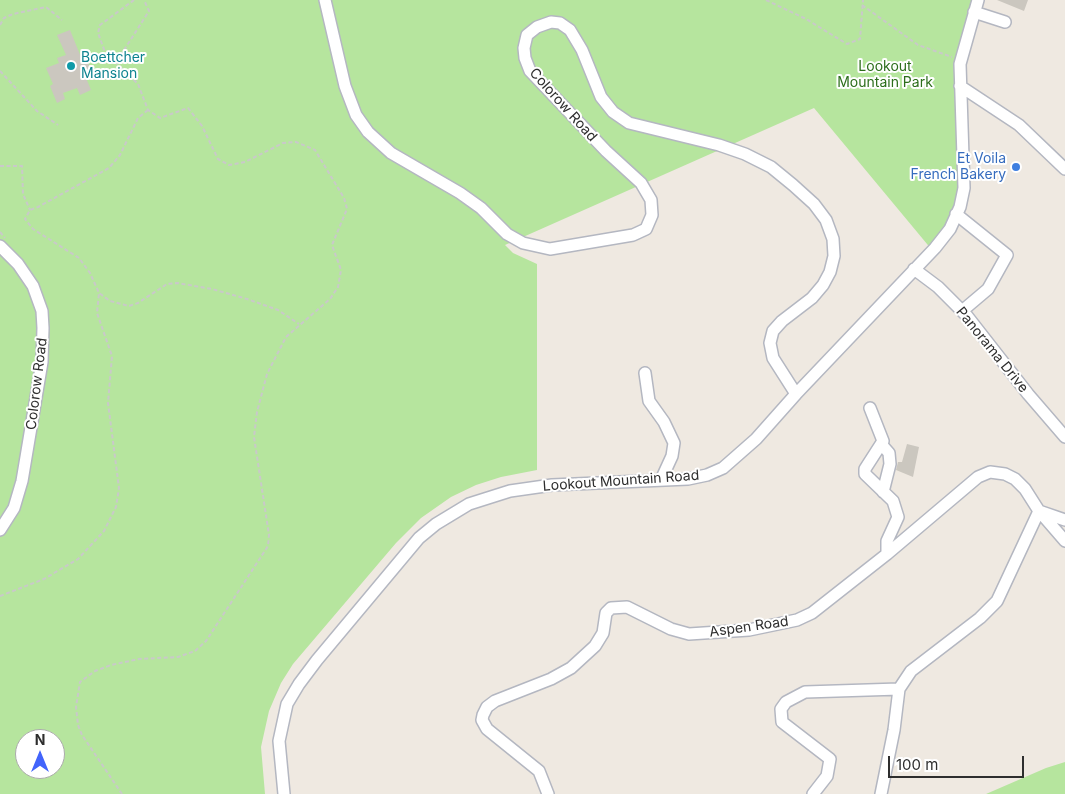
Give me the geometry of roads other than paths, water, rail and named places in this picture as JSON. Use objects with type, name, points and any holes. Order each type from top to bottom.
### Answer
[{"type":"street","name":"Colorow Road","points":[[325,0],[345,86],[356,115],[368,132],[391,153],[460,193],[481,208],[507,234],[523,243],[540,248],[556,249],[633,235],[649,226],[652,215],[651,200],[641,183],[606,152],[530,71],[524,58],[527,35],[537,27],[551,22],[560,23],[570,30],[582,50],[601,97],[613,112],[629,123],[719,145],[745,154],[771,167],[793,185],[814,204],[826,220],[833,239],[834,256],[824,285],[812,298],[782,321],[773,331],[770,343],[773,358],[796,394]]},
{"type":"street","name":"Lookout Mountain Road","points":[[284,794],[280,741],[287,704],[298,684],[404,554],[436,524],[469,504],[516,490],[552,485],[697,477],[723,468],[756,440],[796,394],[936,248],[950,229],[964,188],[965,168],[960,64],[978,0]]},
{"type":"street","points":[[974,12],[1005,22]]},
{"type":"street","points":[[960,86],[1020,125],[1065,169]]},
{"type":"street","points":[[956,214],[1006,255],[988,290],[962,311]]},
{"type":"street","name":"Colorow Road","points":[[0,246],[18,264],[33,286],[42,311],[43,337],[38,389],[20,488],[14,508],[0,530]]},
{"type":"street","name":"Panorama Drive","points":[[914,269],[938,287],[962,311],[1065,437]]},
{"type":"street","points":[[645,373],[649,401],[664,422],[674,443],[672,456],[661,480]]},
{"type":"street","points":[[870,408],[882,445],[889,453],[890,464],[883,492]]},
{"type":"street","points":[[882,445],[865,470],[865,474],[893,501],[898,517],[887,541],[887,554]]},
{"type":"street","name":"Aspen Road","points":[[548,794],[539,771],[487,729],[482,720],[483,715],[487,707],[495,701],[551,680],[571,668],[595,646],[603,633],[606,613],[611,608],[627,607],[670,629],[690,634],[749,630],[797,620],[812,613],[887,554],[978,476],[990,472],[1005,474],[1015,479],[1025,489],[1039,511],[1065,540]]},
{"type":"street","points":[[881,794],[894,730],[899,689],[911,672],[980,618],[997,601],[1039,511],[1065,520]]},
{"type":"street","points":[[813,794],[827,776],[830,759],[782,722],[781,709],[786,702],[805,692],[899,689]]},
{"type":"place","name":"Boettcher Mansion","points":[[71,66]]},
{"type":"place","name":"Et Voila French Bakery","points":[[1016,167]]},
{"type":"park label","name":"Lookout Mountain Park","points":[[885,76]]}]
